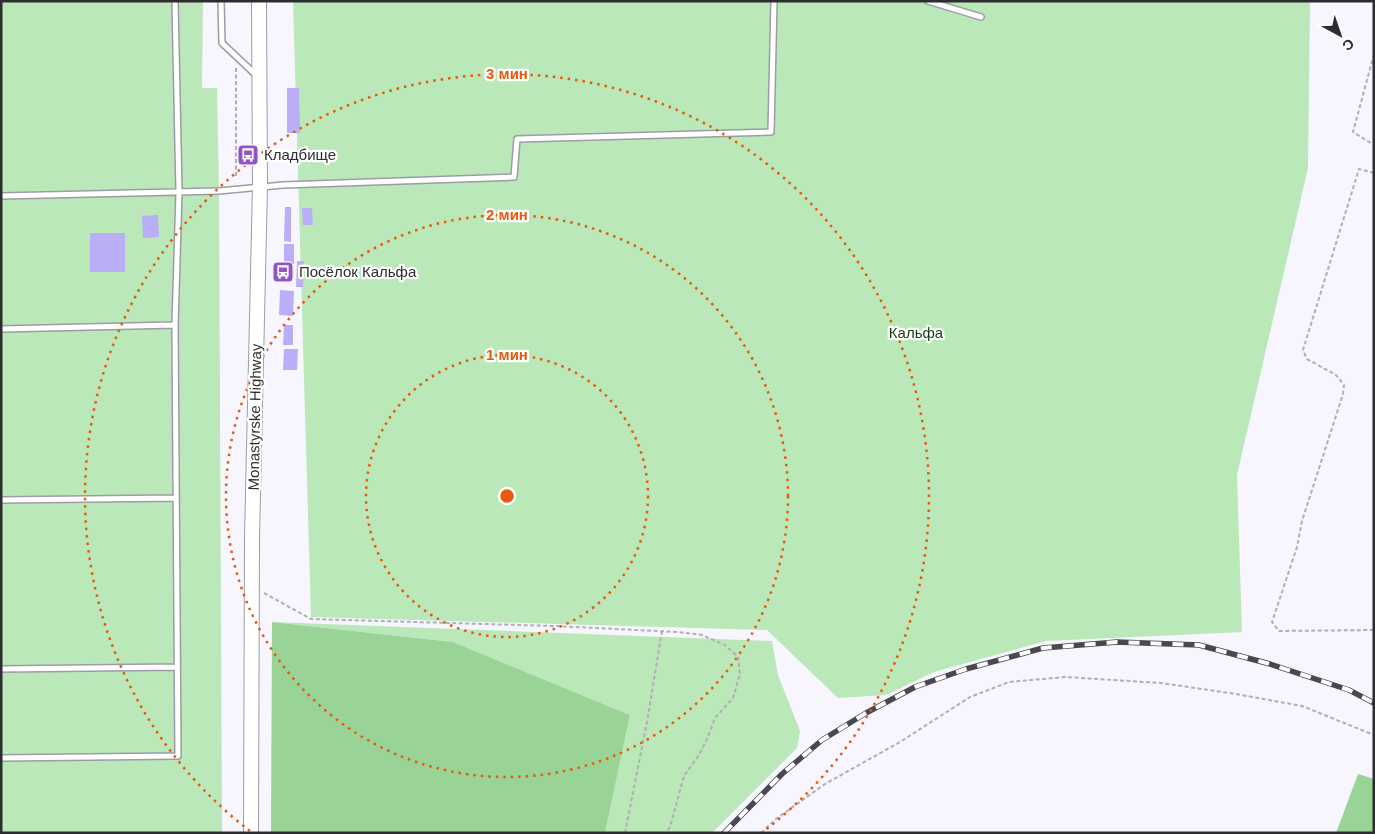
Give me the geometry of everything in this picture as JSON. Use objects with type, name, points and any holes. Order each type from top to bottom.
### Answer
[{"type":"main road","name":"Monastyrske Highway","points":[[252,833],[252,585],[260,186],[259,1]]},
{"type":"lane","points":[[1,758],[178,756],[175,325],[178,192],[175,1]]},
{"type":"lane","points":[[221,1],[222,43],[260,80]]},
{"type":"lane","points":[[1,196],[219,191],[260,186],[411,179],[514,177],[517,139],[771,132],[774,1]]},
{"type":"lane","points":[[928,1],[981,17]]},
{"type":"lane","points":[[1,329],[175,325]]},
{"type":"lane","points":[[1,500],[176,498]]},
{"type":"lane","points":[[1,669],[177,667]]},
{"type":"path","points":[[1374,54],[1353,132],[1374,145]]},
{"type":"path","points":[[236,56],[236,177]]},
{"type":"path","points":[[1374,173],[1359,169],[1303,350],[1307,359],[1336,375],[1344,385],[1343,394],[1302,521],[1297,547],[1284,592],[1272,622],[1279,631],[1374,630]]},
{"type":"path","points":[[252,585],[310,619],[662,631],[702,635],[725,645],[738,657],[740,674],[733,698],[715,718],[699,755],[684,776],[670,827],[666,833]]},
{"type":"path","points":[[625,833],[647,722],[662,631]]},
{"type":"path","points":[[761,833],[776,819],[825,784],[900,742],[970,697],[1009,682],[1065,677],[1161,683],[1302,706],[1374,735]]},
{"type":"green space","points":[[1,1],[203,1],[202,88],[217,88],[222,833],[1,833]]},
{"type":"green space","name":"Кальфа","points":[[293,1],[1310,1],[1308,168],[1237,475],[1242,632],[1046,641],[934,672],[886,695],[838,698],[767,630],[311,617]]},
{"type":"green space","points":[[272,622],[772,641],[778,675],[800,731],[797,748],[712,833],[605,833],[630,715],[453,642]]},
{"type":"green space","points":[[272,622],[453,642],[630,715],[605,833],[271,833]]},
{"type":"green space","points":[[1358,774],[1374,779],[1374,833],[1336,833]]},
{"type":"building","points":[[287,88],[299,88],[300,133],[287,133]]},
{"type":"building","points":[[285,207],[291,207],[291,242],[284,241]]},
{"type":"building","points":[[302,208],[312,208],[313,225],[303,225]]},
{"type":"building","points":[[158,215],[159,237],[143,238],[142,216]]},
{"type":"building","points":[[90,233],[125,233],[125,272],[90,272]]},
{"type":"building","points":[[284,244],[294,244],[294,264],[284,264]]},
{"type":"building","points":[[297,261],[304,261],[303,287],[296,287]]},
{"type":"building","points":[[293,266],[294,277],[283,278],[283,267]]},
{"type":"building","points":[[280,290],[294,291],[293,316],[279,315]]},
{"type":"building","points":[[284,325],[293,325],[293,345],[283,345]]},
{"type":"building","points":[[284,349],[298,349],[297,370],[283,370]]},
{"type":"railway","points":[[724,833],[782,774],[822,740],[866,713],[915,687],[966,669],[1043,648],[1117,642],[1199,645],[1270,664],[1349,690],[1374,703]]},
{"type":"place","name":"Кладбище","points":[[248,155]]},
{"type":"place","name":"Посёлок Кальфа","points":[[283,272]]}]
